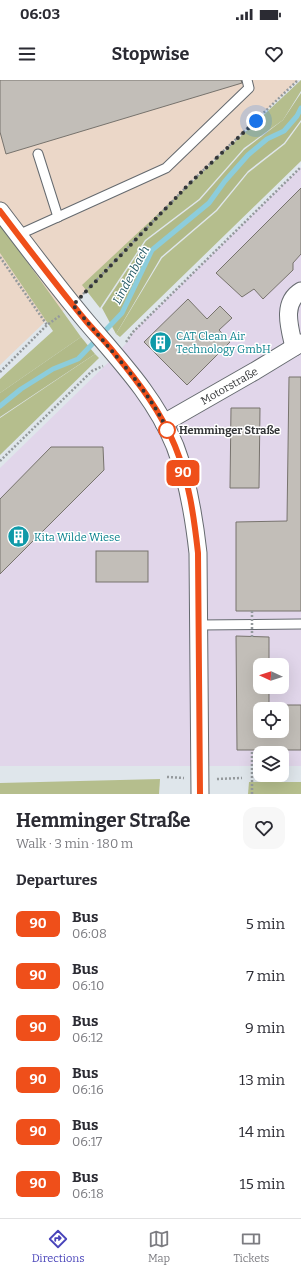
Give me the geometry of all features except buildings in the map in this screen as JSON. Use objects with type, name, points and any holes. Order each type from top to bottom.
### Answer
[{"type":"street","points":[[0,211],[73,305],[152,402],[175,447],[188,488],[198,553],[200,794]]},
{"type":"street","name":"Motorstraße","points":[[164,423],[255,372],[297,345],[289,323],[288,310],[292,300],[301,292]]},
{"type":"lane","points":[[18,235],[166,168],[249,88],[247,80]]},
{"type":"lane","points":[[38,154],[58,217]]},
{"type":"lane","points":[[199,625],[301,624]]},
{"type":"path","points":[[0,372],[47,325],[73,305],[192,181],[298,80]]},
{"type":"path","points":[[0,461],[92,371],[103,366],[112,351],[128,341],[132,332],[301,167]]},
{"type":"path","points":[[0,257],[47,325]]},
{"type":"path","points":[[252,611],[252,637]]},
{"type":"path","points":[[252,750],[252,794]]},
{"type":"shaded area","points":[[0,80],[298,80],[192,181],[73,305],[48,319],[0,365]]},
{"type":"shaded area","points":[[301,167],[301,766],[289,766],[289,746],[253,746],[253,766],[0,766],[0,468],[116,355],[128,341],[133,332]]},
{"type":"green space","points":[[301,80],[301,91],[283,120],[244,148],[199,199],[145,240],[100,308],[82,285]]},
{"type":"green space","points":[[301,93],[301,120],[284,143],[248,171],[216,210],[161,257],[116,334],[102,308],[146,241],[200,200],[244,150],[283,120]]},
{"type":"green space","points":[[301,122],[301,161],[120,337],[116,334],[162,258],[217,211],[248,173],[285,144]]},
{"type":"green space","points":[[0,224],[81,337],[0,393],[0,379],[53,331],[0,253]]},
{"type":"green space","points":[[81,337],[95,354],[0,417],[0,393]]},
{"type":"green space","points":[[95,354],[99,358],[0,455],[0,418]]},
{"type":"green space","points":[[160,779],[159,794],[0,794],[0,783]]},
{"type":"green space","points":[[249,782],[301,782],[301,794],[248,794]]},
{"type":"waterway","name":"Lindenbach","points":[[0,406],[21,389],[53,369],[78,359],[122,313],[152,250],[209,203],[225,181],[248,155],[267,139],[284,131],[297,116],[301,108]]},
{"type":"bus line","name":"90","points":[[0,211],[73,305],[116,355],[145,392],[155,406],[175,447],[188,488],[198,553],[200,794]]},
{"type":"place","name":"CAT Clean Air Technology GmbH","points":[[160,342]]},
{"type":"place","name":"Hemminger Straße","points":[[167,430]]},
{"type":"place","name":"Kita Wilde Wiese","points":[[19,537]]},
{"type":"route","points":[[167,430],[170,435],[155,406],[145,392],[116,355],[73,305],[192,181],[256,121]]}]
